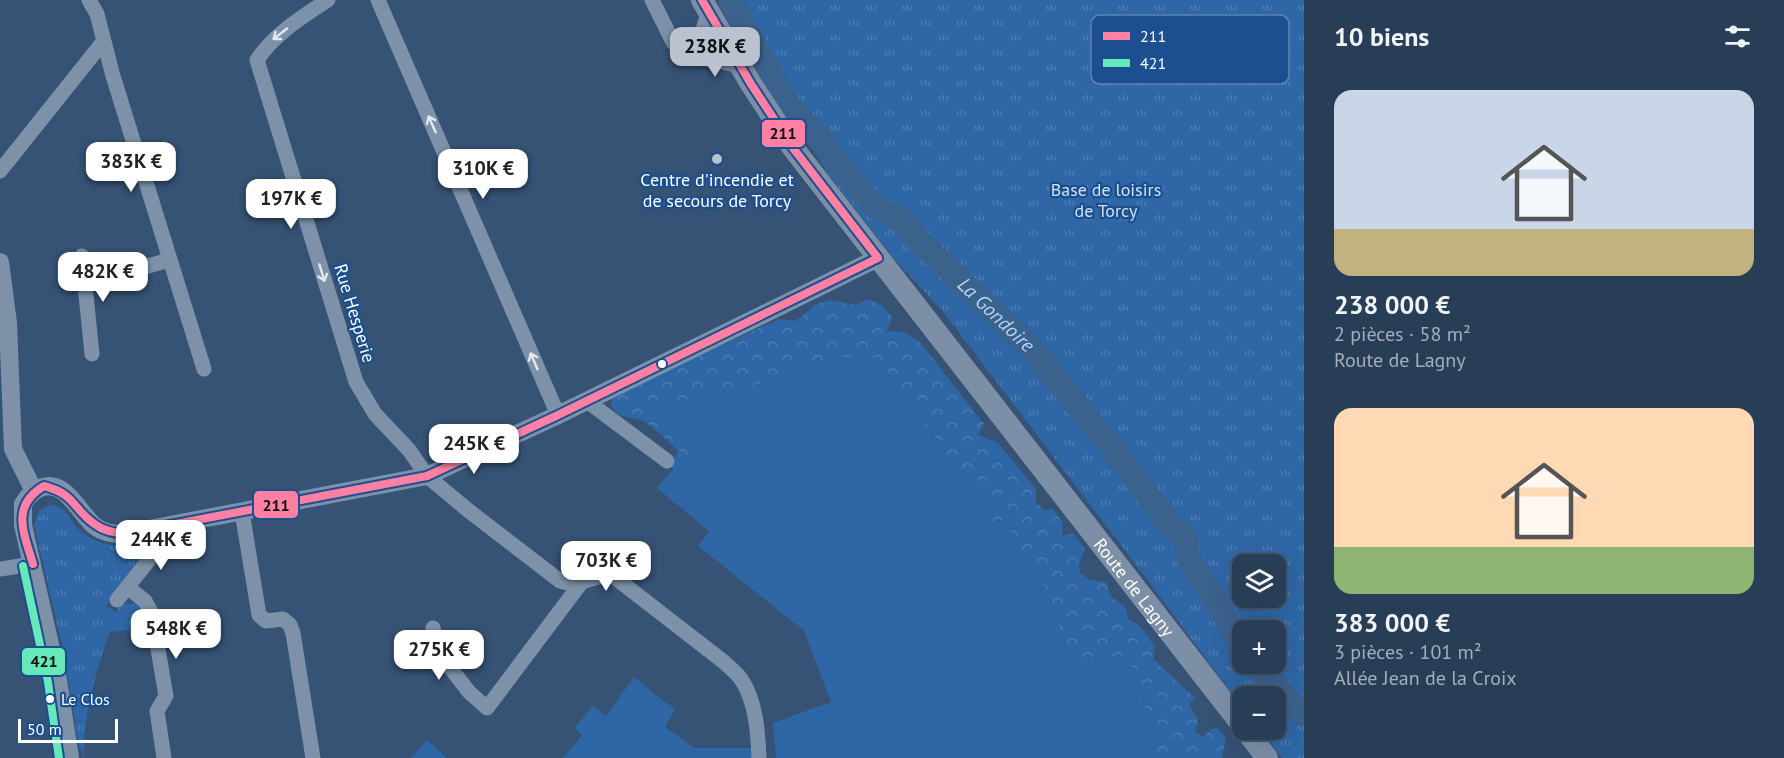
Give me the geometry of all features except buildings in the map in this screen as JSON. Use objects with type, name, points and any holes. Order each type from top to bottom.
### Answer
[{"type":"main road","points":[[705,6],[741,66]]},
{"type":"main road","name":"Route de Lagny","points":[[741,66],[793,148],[1232,712]]},
{"type":"main road","points":[[1253,740],[1267,758]]},
{"type":"street","points":[[89,0],[97,14],[103,42],[204,369]]},
{"type":"street","name":"Rue Hesperie","points":[[328,0],[276,37],[257,60],[356,382],[375,414],[417,460],[427,476]]},
{"type":"street","points":[[378,0],[558,415]]},
{"type":"street","points":[[652,0],[673,42],[689,59]]},
{"type":"street","points":[[689,59],[702,33],[705,6]]},
{"type":"street","points":[[0,171],[103,42]]},
{"type":"street","points":[[689,59],[701,58],[741,66]]},
{"type":"street","points":[[82,256],[92,354]]},
{"type":"street","points":[[70,758],[58,680],[23,525],[22,511],[26,499],[34,491],[44,486],[64,492],[93,525],[108,532],[123,534],[427,476],[587,401],[878,258]]},
{"type":"street","points":[[85,284],[169,260]]},
{"type":"street","points":[[0,262],[8,323],[13,449],[34,491]]},
{"type":"street","points":[[587,401],[667,461]]},
{"type":"street","points":[[427,476],[560,582],[570,585],[607,575],[621,581],[724,662],[740,677],[750,699],[759,758]]},
{"type":"street","points":[[242,512],[259,615],[266,621],[283,619],[294,633],[313,758]]},
{"type":"street","points":[[117,600],[156,551],[157,541],[154,529]]},
{"type":"street","points":[[0,569],[33,564]]},
{"type":"street","points":[[433,628],[442,657],[469,692],[487,708],[581,583]]},
{"type":"street","points":[[127,587],[145,601],[152,614],[166,696],[157,711],[164,758]]},
{"type":"green space","name":"Base de loisirs de Torcy","points":[[719,0],[1304,0],[1304,758],[1282,758],[1268,740],[1286,740],[1286,686],[1232,686],[1232,694],[941,309],[894,259],[828,174]]},
{"type":"green space","points":[[869,299],[883,306],[893,318],[887,331],[904,332],[920,342],[984,424],[978,435],[998,443],[1036,489],[1036,502],[1045,511],[1052,508],[1063,523],[1062,536],[1073,533],[1085,549],[1079,565],[1080,573],[1089,580],[1106,582],[1111,597],[1125,606],[1128,619],[1140,626],[1155,647],[1153,659],[1195,698],[1189,704],[1198,719],[1195,732],[1203,737],[1211,729],[1218,728],[1226,738],[1222,758],[1162,758],[1153,744],[1143,698],[1130,664],[1104,652],[1096,655],[1095,674],[1084,669],[1069,657],[1046,589],[1021,551],[1005,520],[992,524],[994,507],[970,490],[960,472],[876,358],[846,359],[838,348],[811,369],[791,367],[784,379],[658,406],[660,416],[694,445],[696,451],[676,480],[672,464],[680,452],[645,422],[622,416],[611,406],[613,395],[779,319],[796,321],[816,304],[831,300],[855,305]]},
{"type":"green space","points":[[838,348],[846,359],[876,358],[960,472],[970,490],[994,507],[992,524],[1005,520],[1021,551],[1046,589],[1069,657],[1095,673],[1096,654],[1105,652],[1130,664],[1143,698],[1153,744],[1162,758],[776,758],[773,723],[831,702],[804,631],[698,546],[709,531],[657,488],[672,470],[676,479],[694,445],[660,416],[657,406],[783,379],[791,367],[811,369]]},
{"type":"green space","points":[[49,505],[63,509],[77,528],[94,540],[113,545],[140,544],[144,549],[144,556],[125,578],[106,606],[116,612],[122,604],[139,603],[150,628],[110,632],[91,694],[84,758],[78,741],[64,654],[34,525],[39,511]]},
{"type":"green space","points":[[634,677],[675,710],[665,727],[694,748],[758,748],[759,758],[563,758],[582,735],[574,728],[593,706],[606,716]]},
{"type":"green space","points":[[427,740],[447,758],[411,758]]},
{"type":"waterway","name":"La Gondoire","points":[[730,0],[786,102],[821,141],[848,177],[876,208],[898,217],[919,241],[1031,348],[1116,453],[1167,521],[1186,539],[1189,560],[1232,630]]},
{"type":"waterway","name":"La Gondoire","points":[[1263,674],[1304,714]]},
{"type":"transit line","name":"211","points":[[702,0],[751,84],[793,148],[878,258]]},
{"type":"transit line","name":"211","points":[[33,564],[22,521],[23,511],[33,494],[44,486],[62,493],[99,527],[123,534],[427,476],[558,415],[878,258]]},
{"type":"transit line","name":"421","points":[[23,566],[48,682],[59,758]]},
{"type":"place","name":"Centre d'incendie et de secours de Torcy","points":[[717,159]]},
{"type":"place","name":"Le Clos","points":[[50,699]]}]
